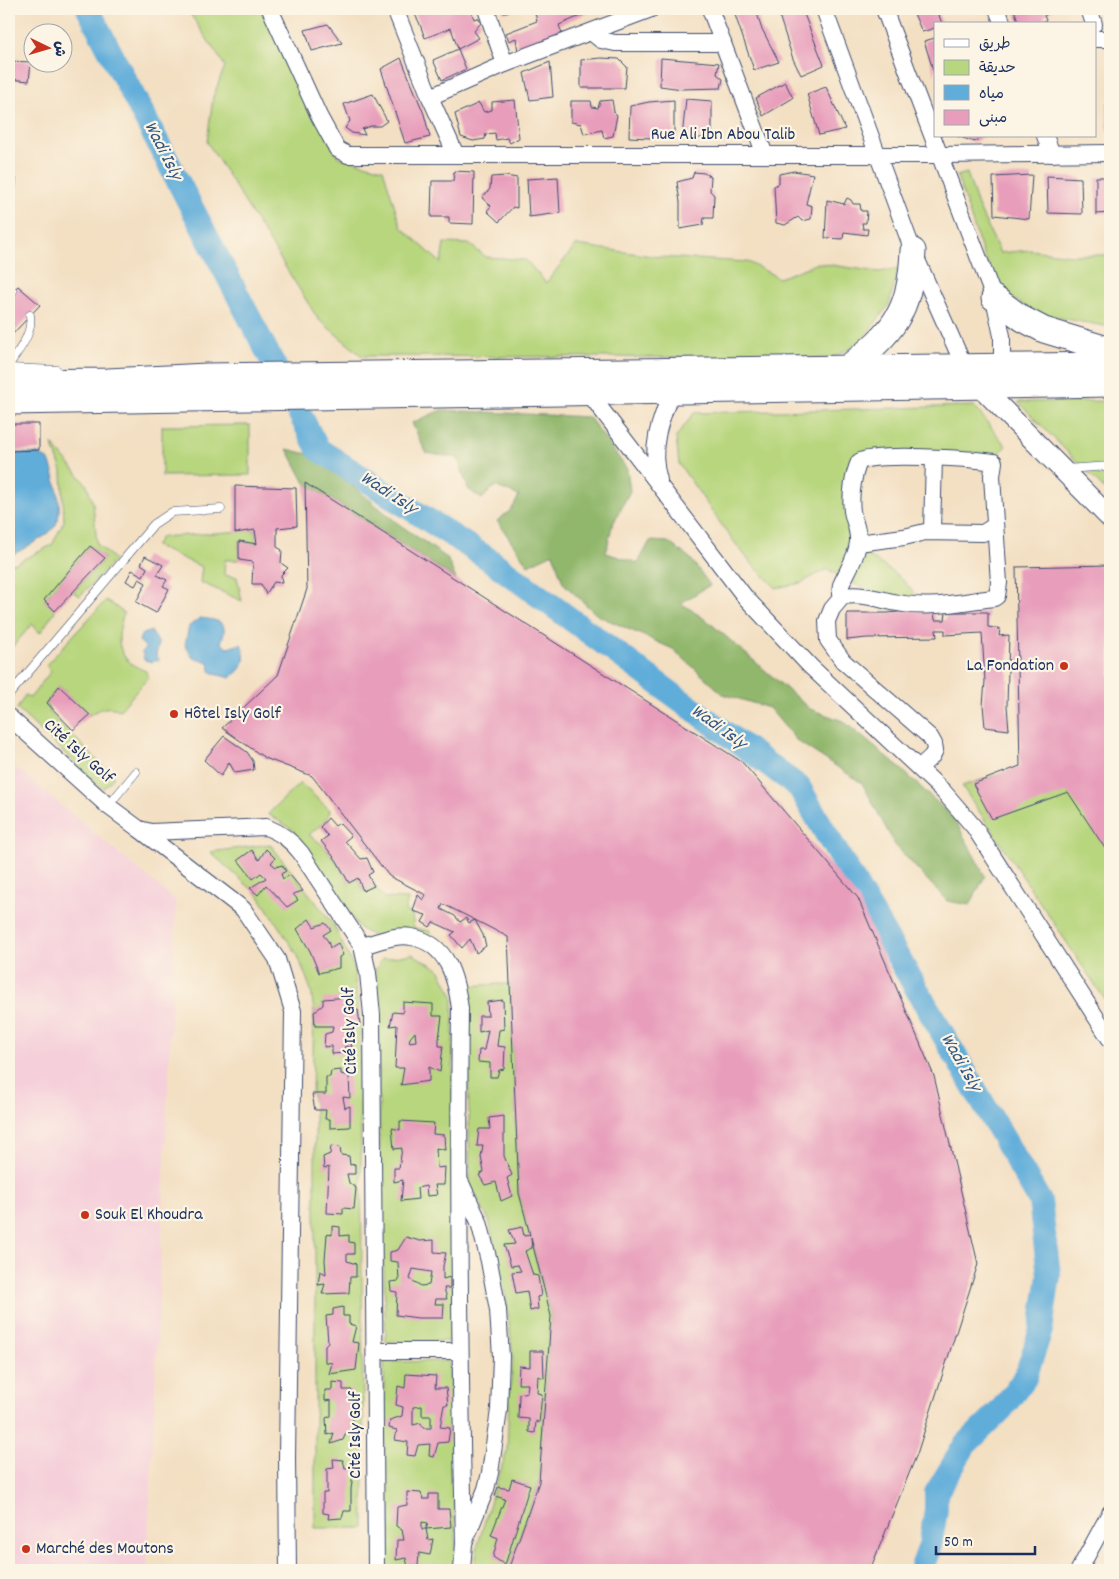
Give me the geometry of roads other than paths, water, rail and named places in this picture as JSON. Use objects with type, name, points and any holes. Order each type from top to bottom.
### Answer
[{"type":"main road","points":[[846,369],[872,348],[900,314],[908,294],[912,276],[913,251]]},
{"type":"main road","points":[[994,298],[1044,330],[1110,350]]},
{"type":"main road","points":[[398,385],[588,392],[672,391],[986,376],[1110,365]]},
{"type":"main road","points":[[9,402],[229,387],[398,385],[846,369],[1110,384]]},
{"type":"main road","points":[[9,382],[108,381],[229,387]]},
{"type":"street","name":"Rue Ali Ibn Abou Talib","points":[[270,9],[319,116],[338,149],[343,153],[354,155],[940,155],[1110,153]]},
{"type":"street","points":[[395,9],[430,97],[456,155]]},
{"type":"street","points":[[486,9],[505,64]]},
{"type":"street","points":[[430,97],[505,64],[651,9]]},
{"type":"street","points":[[710,9],[765,155]]},
{"type":"street","points":[[824,9],[913,251],[986,376],[1003,410],[1110,518]]},
{"type":"street","points":[[884,9],[994,298],[1002,336],[986,376]]},
{"type":"street","points":[[997,9],[1002,22]]},
{"type":"street","points":[[1089,9],[1094,22]]},
{"type":"street","points":[[591,32],[601,40],[615,43],[723,43]]},
{"type":"street","points":[[1046,138],[1052,154]]},
{"type":"street","points":[[661,487],[655,467],[654,450],[656,434],[672,391]]},
{"type":"street","points":[[588,392],[744,597],[810,666],[943,791],[974,826],[1110,1039]]},
{"type":"street","points":[[843,596],[839,590],[857,551],[858,543],[852,503],[856,468],[859,462],[867,458],[959,458],[994,462],[992,476],[999,591],[997,596],[994,598],[928,606],[903,604],[857,594],[843,596],[832,610],[827,621],[828,640],[843,661],[930,737],[935,750],[932,756],[919,768]]},
{"type":"street","points":[[932,531],[934,458]]},
{"type":"street","points":[[858,543],[932,531],[982,533],[994,526]]},
{"type":"street","name":"Cité Isly Golf","points":[[9,717],[108,806],[139,829],[151,832],[266,827],[282,834],[301,853],[362,946],[368,973],[372,1015],[376,1570]]},
{"type":"street","points":[[139,829],[243,909],[277,960],[293,1011],[287,1458],[288,1570]]},
{"type":"street","points":[[362,946],[384,940],[412,937],[428,944],[439,952],[450,966],[457,984],[460,1009],[458,1176],[464,1543],[462,1570]]},
{"type":"street","points":[[458,1176],[479,1222],[489,1261],[498,1310],[501,1356],[499,1410],[490,1473],[486,1489],[464,1543]]},
{"type":"street","points":[[375,1351],[460,1352]]},
{"type":"street","points":[[1079,1570],[1110,1513]]},
{"type":"lane","points":[[30,315],[32,325],[28,336],[9,366],[63,371]]},
{"type":"lane","points":[[72,373],[108,381]]},
{"type":"lane","points":[[1062,469],[1110,466]]},
{"type":"lane","points":[[9,695],[154,524],[172,512],[221,508]]},
{"type":"lane","points":[[108,806],[136,772]]},
{"type":"water","points":[[16,453],[38,454],[49,460],[56,484],[59,512],[55,526],[48,533],[39,540],[9,555],[9,458]]},
{"type":"water","points":[[200,618],[221,623],[224,630],[221,642],[227,648],[241,644],[244,655],[243,663],[231,678],[210,671],[209,662],[193,658],[185,645],[189,626]]},
{"type":"water","points":[[151,631],[159,644],[156,655],[159,660],[152,662],[144,660],[142,652],[146,648],[139,641],[141,635]]},
{"type":"waterway","name":"Wadi Isly","points":[[88,9],[318,449],[490,560],[799,787],[1040,1201],[1049,1275],[1041,1330],[1025,1378],[1001,1410],[965,1445],[936,1493],[936,1510],[930,1546],[921,1570]]},
{"type":"place","name":"La Fondation","points":[[1064,666]]},
{"type":"place","name":"Hôtel Isly Golf","points":[[174,714]]},
{"type":"place","name":"Souk El Khoudra","points":[[85,1215]]},
{"type":"place","name":"Marché des Moutons","points":[[26,1549]]}]
